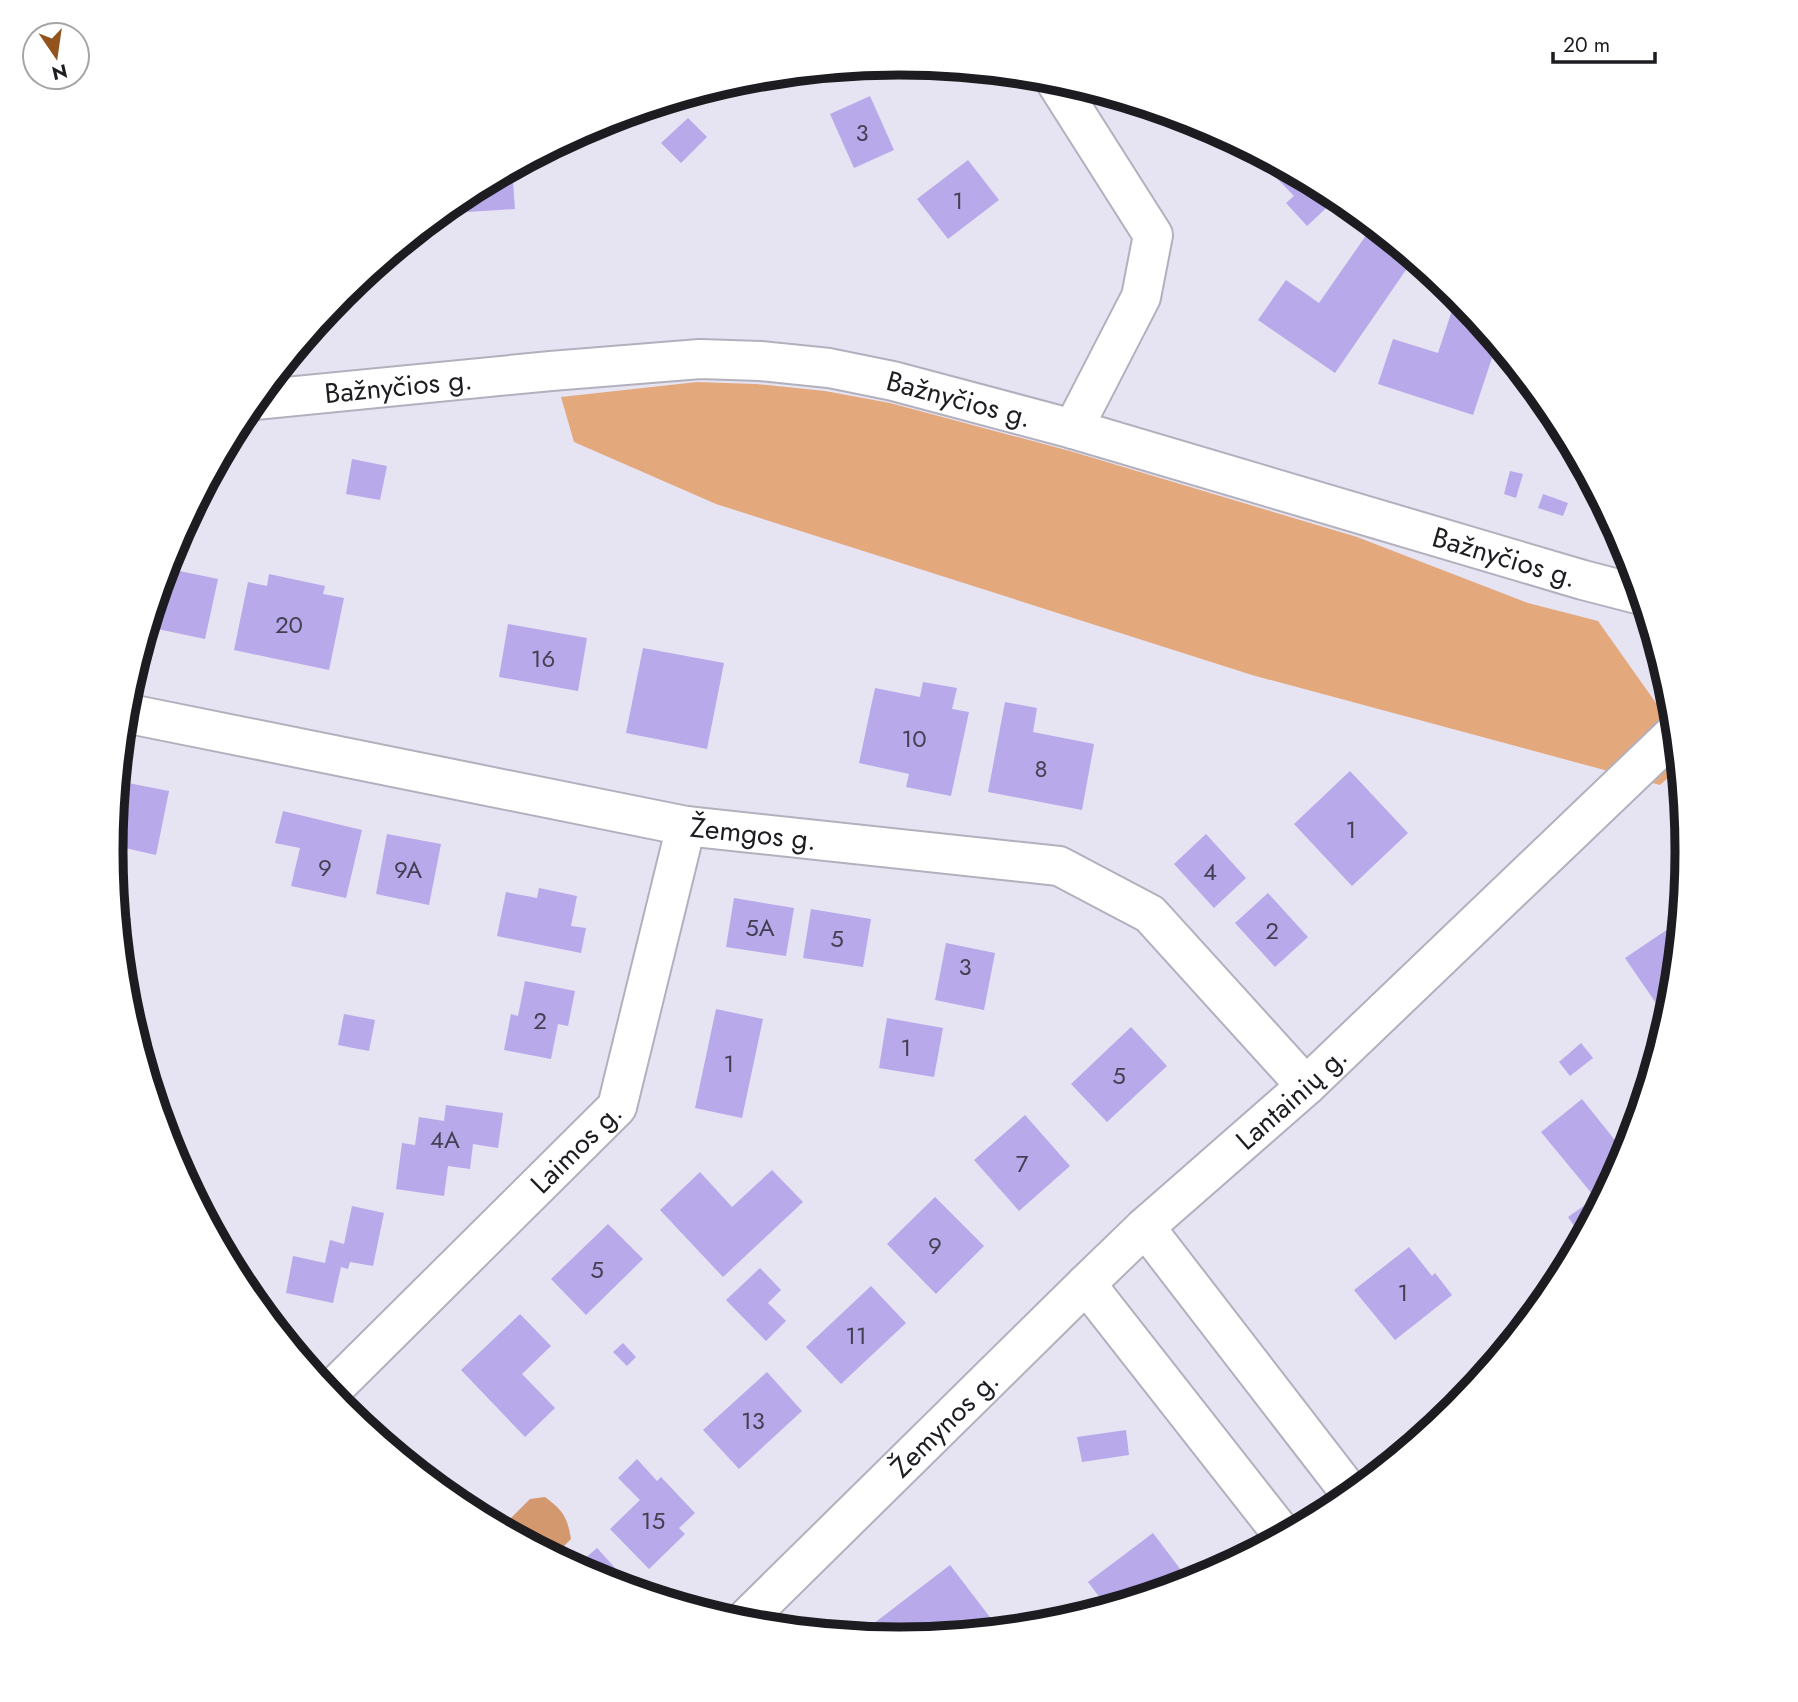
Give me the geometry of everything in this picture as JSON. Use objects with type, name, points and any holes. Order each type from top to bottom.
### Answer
[{"type":"street","points":[[1063,93],[1153,235],[1141,297],[1073,429]]},
{"type":"street","name":"Bažnyčios g.","points":[[270,399],[700,359],[829,368],[893,381],[1073,429],[1630,592]]},
{"type":"street","name":"Žemgos g.","points":[[136,715],[686,826],[1059,866],[1150,914],[1306,1086]]},
{"type":"street","name":"Lantainių g.","points":[[1146,1227],[1306,1086],[1667,741]]},
{"type":"street","name":"Laimos g.","points":[[337,1385],[617,1107],[686,826]]},
{"type":"street","points":[[1146,1227],[1344,1485]]},
{"type":"street","name":"Žemynos g.","points":[[752,1613],[1146,1227]]},
{"type":"street","points":[[1086,1284],[1278,1528]]},
{"type":"shaded area","points":[[697,382],[756,384],[825,391],[890,403],[1070,451],[1357,537],[1528,603],[1598,621],[1656,703],[1660,702],[1671,776],[1660,785],[1252,675],[716,504],[574,442],[561,397]]},
{"type":"shaded area","points":[[545,1497],[566,1519],[571,1539],[561,1549],[508,1521],[530,1499]]},
{"type":"building","points":[[870,96],[894,150],[854,168],[830,114]]},
{"type":"building","points":[[688,118],[707,137],[681,163],[661,143]]},
{"type":"building","points":[[968,160],[999,200],[948,239],[917,199]]},
{"type":"building","points":[[1267,168],[1329,205],[1307,226],[1286,203],[1294,196]]},
{"type":"building","points":[[513,178],[515,209],[468,212],[468,206]]},
{"type":"building","points":[[1367,234],[1408,267],[1335,373],[1258,320],[1286,280],[1319,303]]},
{"type":"building","points":[[1453,307],[1493,354],[1473,415],[1378,384],[1393,339],[1438,353]]},
{"type":"building","points":[[352,459],[387,466],[380,500],[346,494]]},
{"type":"building","points":[[1510,471],[1523,474],[1516,498],[1504,494]]},
{"type":"building","points":[[1543,494],[1568,503],[1563,516],[1538,508]]},
{"type":"building","points":[[176,570],[218,579],[205,639],[156,629]]},
{"type":"building","points":[[269,574],[325,586],[323,594],[344,598],[329,670],[234,650],[248,582],[267,586]]},
{"type":"building","points":[[508,624],[587,638],[578,691],[499,677]]},
{"type":"building","points":[[643,648],[724,663],[707,749],[626,733]]},
{"type":"building","points":[[923,682],[957,688],[952,709],[969,712],[951,796],[906,787],[909,774],[859,763],[875,688],[920,697]]},
{"type":"building","points":[[1005,702],[1037,708],[1033,732],[1094,744],[1082,810],[988,792]]},
{"type":"building","points":[[1350,771],[1408,833],[1352,886],[1294,824]]},
{"type":"building","points":[[127,783],[169,791],[156,855],[123,848]]},
{"type":"building","points":[[283,811],[362,830],[346,898],[291,886],[300,848],[275,843]]},
{"type":"building","points":[[387,834],[441,844],[429,905],[376,894]]},
{"type":"building","points":[[1206,834],[1246,878],[1214,908],[1174,864]]},
{"type":"building","points":[[539,888],[577,896],[571,926],[586,928],[581,953],[497,936],[506,892],[537,898]]},
{"type":"building","points":[[1268,893],[1308,937],[1275,967],[1235,923]]},
{"type":"building","points":[[734,898],[794,908],[786,956],[726,947]]},
{"type":"building","points":[[811,909],[871,919],[863,967],[803,958]]},
{"type":"building","points":[[127,917],[131,918],[128,932]]},
{"type":"building","points":[[1670,927],[1659,1007],[1625,958]]},
{"type":"building","points":[[946,943],[995,953],[984,1010],[935,1000]]},
{"type":"building","points":[[525,981],[575,991],[568,1026],[558,1024],[551,1059],[504,1050],[511,1014],[518,1016]]},
{"type":"building","points":[[716,1009],[763,1019],[742,1118],[695,1108]]},
{"type":"building","points":[[344,1014],[375,1020],[369,1051],[338,1045]]},
{"type":"building","points":[[887,1018],[943,1028],[934,1077],[879,1068]]},
{"type":"building","points":[[1131,1027],[1167,1066],[1107,1122],[1071,1084]]},
{"type":"building","points":[[1581,1043],[1593,1058],[1570,1076],[1559,1062]]},
{"type":"building","points":[[1582,1099],[1618,1144],[1595,1193],[1593,1195],[1541,1132]]},
{"type":"building","points":[[446,1105],[503,1113],[498,1148],[473,1144],[470,1169],[448,1166],[444,1196],[396,1189],[402,1143],[415,1145],[419,1117],[444,1121]]},
{"type":"building","points":[[1025,1115],[1070,1166],[1019,1211],[974,1160]]},
{"type":"building","points":[[772,1170],[803,1202],[723,1277],[660,1210],[700,1172],[732,1207]]},
{"type":"building","points":[[935,1197],[984,1246],[936,1294],[887,1244]]},
{"type":"building","points":[[1592,1200],[1576,1229],[1568,1217]]},
{"type":"building","points":[[352,1206],[384,1213],[373,1266],[350,1262],[348,1269],[341,1267],[333,1303],[286,1293],[293,1256],[325,1263],[330,1240],[344,1244]]},
{"type":"building","points":[[608,1224],[643,1259],[586,1315],[551,1279]]},
{"type":"building","points":[[1409,1247],[1432,1276],[1435,1273],[1452,1295],[1395,1340],[1354,1290]]},
{"type":"building","points":[[760,1268],[781,1290],[768,1303],[786,1321],[766,1341],[726,1300]]},
{"type":"building","points":[[871,1286],[906,1323],[841,1384],[806,1347]]},
{"type":"building","points":[[520,1314],[551,1346],[522,1374],[555,1408],[525,1437],[461,1370]]},
{"type":"building","points":[[623,1343],[636,1357],[627,1366],[613,1352]]},
{"type":"building","points":[[767,1372],[802,1411],[739,1469],[703,1430]]},
{"type":"building","points":[[1126,1430],[1129,1455],[1082,1462],[1077,1437]]},
{"type":"building","points":[[637,1459],[657,1481],[661,1477],[695,1513],[679,1528],[685,1534],[649,1569],[610,1529],[640,1500],[618,1478]]},
{"type":"building","points":[[1153,1533],[1183,1573],[1101,1600],[1088,1582]]},
{"type":"building","points":[[597,1548],[622,1575],[602,1568],[584,1560]]},
{"type":"building","points":[[950,1565],[993,1621],[899,1627],[873,1624]]}]
